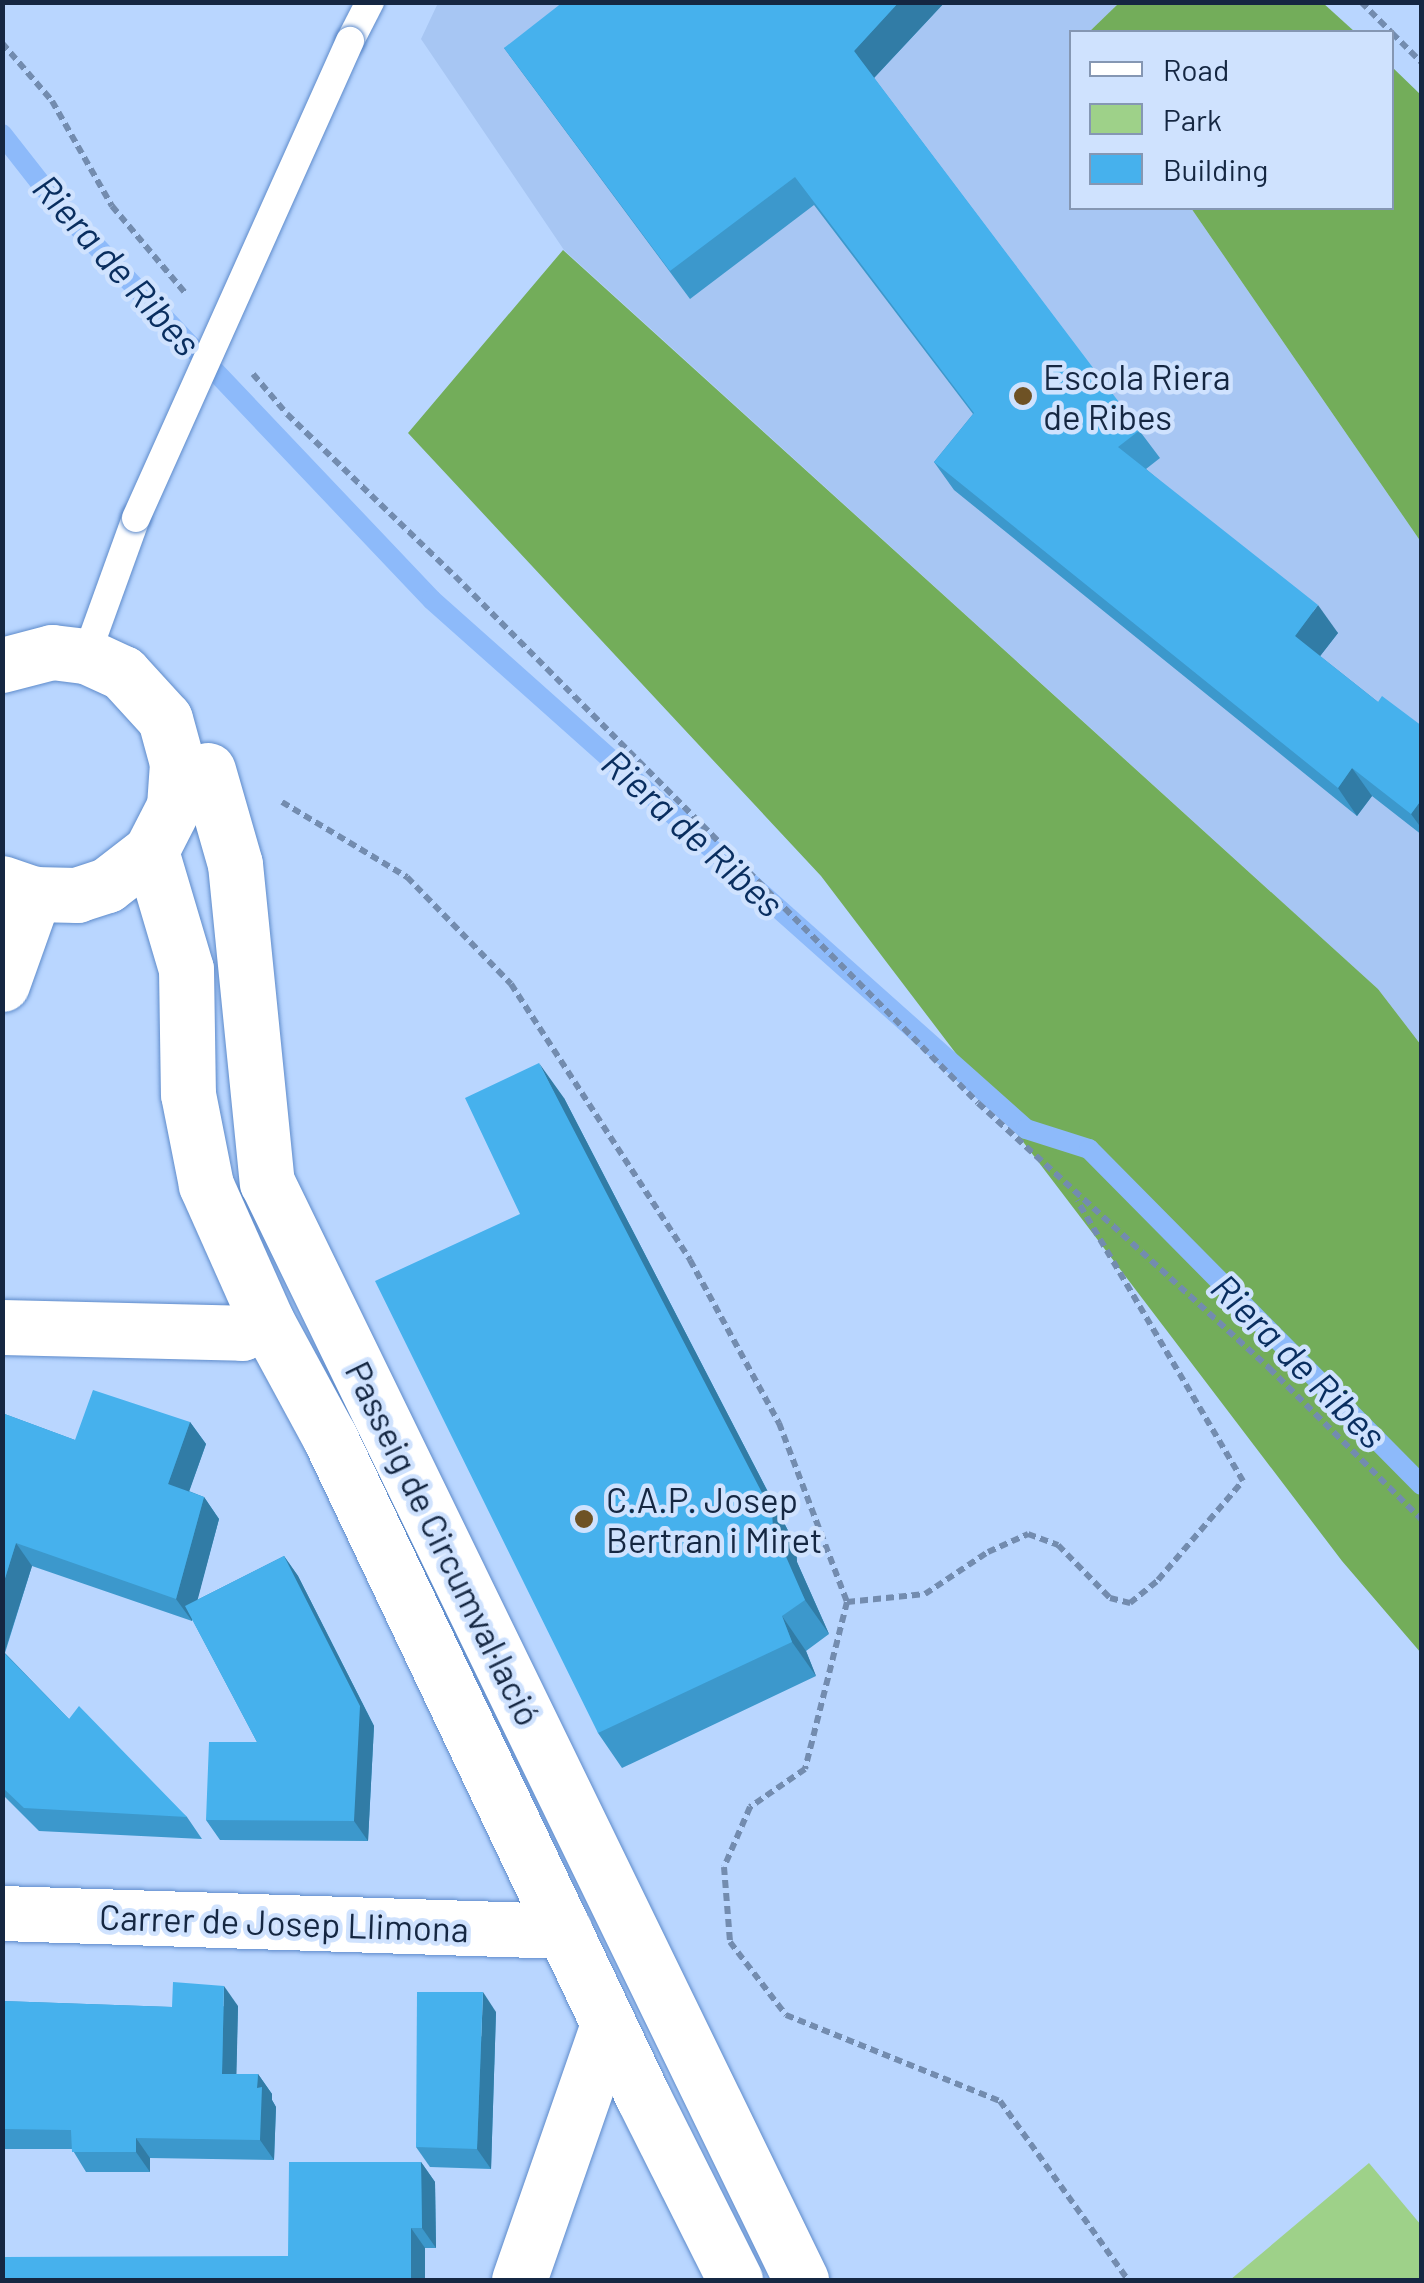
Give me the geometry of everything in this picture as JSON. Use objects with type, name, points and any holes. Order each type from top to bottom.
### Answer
[{"type":"street","points":[[2,665],[52,652],[86,656],[123,673],[164,719],[177,763],[174,806],[151,851],[107,885],[77,895],[18,888],[2,984]]},
{"type":"street","name":"Passeig de Circumval·lació","points":[[208,770],[235,864],[267,1182],[801,2280]]},
{"type":"street","name":"Passeig de Circumval·lació","points":[[151,851],[186,969],[188,1094],[206,1185],[267,1322],[329,1436],[608,2024],[735,2280]]},
{"type":"street","points":[[2,1327],[242,1333],[267,1322]]},
{"type":"street","name":"Carrer de Josep Llimona","points":[[2,1913],[565,1931]]},
{"type":"street","points":[[519,2280],[608,2024]]},
{"type":"lane","points":[[86,656],[136,518],[370,2]]},
{"type":"path","points":[[1361,2],[1388,30]]},
{"type":"path","points":[[1394,36],[1422,64]]},
{"type":"path","points":[[2,43],[52,101],[112,206],[200,310]]},
{"type":"path","points":[[249,370],[286,414],[1071,1190],[1270,1368],[1422,1520]]},
{"type":"path","points":[[208,770],[232,776],[407,876],[511,984],[690,1260],[779,1423],[847,1602],[805,1769],[750,1806],[724,1868],[730,1942],[786,2015],[1000,2101],[1128,2280]]},
{"type":"path","points":[[847,1602],[926,1594],[988,1552],[1028,1534],[1058,1544],[1110,1598],[1130,1603],[1158,1580],[1243,1481],[1071,1190]]},
{"type":"shaded area","name":"Escola Riera de Ribes","points":[[438,3],[1119,3],[1091,30],[1069,30],[1069,210],[1192,210],[1421,542],[1421,1045],[1378,989],[564,250],[421,39]]},
{"type":"green space","points":[[1119,3],[1323,3],[1353,30],[1091,30]]},
{"type":"green space","points":[[1394,69],[1421,95],[1421,542],[1192,210],[1394,210]]},
{"type":"green space","points":[[563,250],[1378,989],[1421,1045],[1421,1653],[1342,1561],[821,876],[408,433]]},
{"type":"green space","points":[[1369,2163],[1421,2225],[1421,2280],[1230,2280]]},
{"type":"building","points":[[563,2],[899,2],[854,51],[1140,430],[1118,447],[1318,605],[1295,636],[1378,702],[1382,696],[1422,726],[1422,799],[1411,814],[1352,768],[1338,788],[934,462],[974,413],[795,177],[670,271],[504,48]]},
{"type":"building","points":[[539,1063],[772,1512],[773,1527],[805,1600],[782,1616],[792,1642],[598,1733],[375,1281],[520,1214],[465,1098]]},
{"type":"building","points":[[93,1390],[190,1422],[168,1484],[204,1497],[176,1599],[16,1543],[2,1588],[2,1413],[75,1440]]},
{"type":"building","points":[[284,1556],[360,1706],[354,1821],[206,1820],[209,1742],[257,1742],[185,1606]]},
{"type":"building","points":[[2,1651],[69,1719],[79,1706],[187,1817],[24,1808],[2,1787]]},
{"type":"building","points":[[173,1982],[224,1986],[222,2074],[258,2074],[257,2088],[262,2087],[260,2140],[136,2138],[136,2152],[72,2152],[71,2130],[2,2129],[2,2001],[172,2007]]},
{"type":"building","points":[[417,1992],[483,1992],[477,2149],[416,2147]]},
{"type":"building","points":[[289,2162],[421,2162],[422,2228],[411,2228],[411,2280],[2,2280],[2,2257],[288,2256]]},
{"type":"waterway","name":"Riera de Ribes","points":[[2,134],[60,208],[432,600],[1026,1129],[1089,1149],[1422,1485]]},
{"type":"place","name":"Escola Riera de Ribes","points":[[1023,396]]},
{"type":"place","name":"C.A.P. Josep Bertran i Miret","points":[[584,1519]]}]
